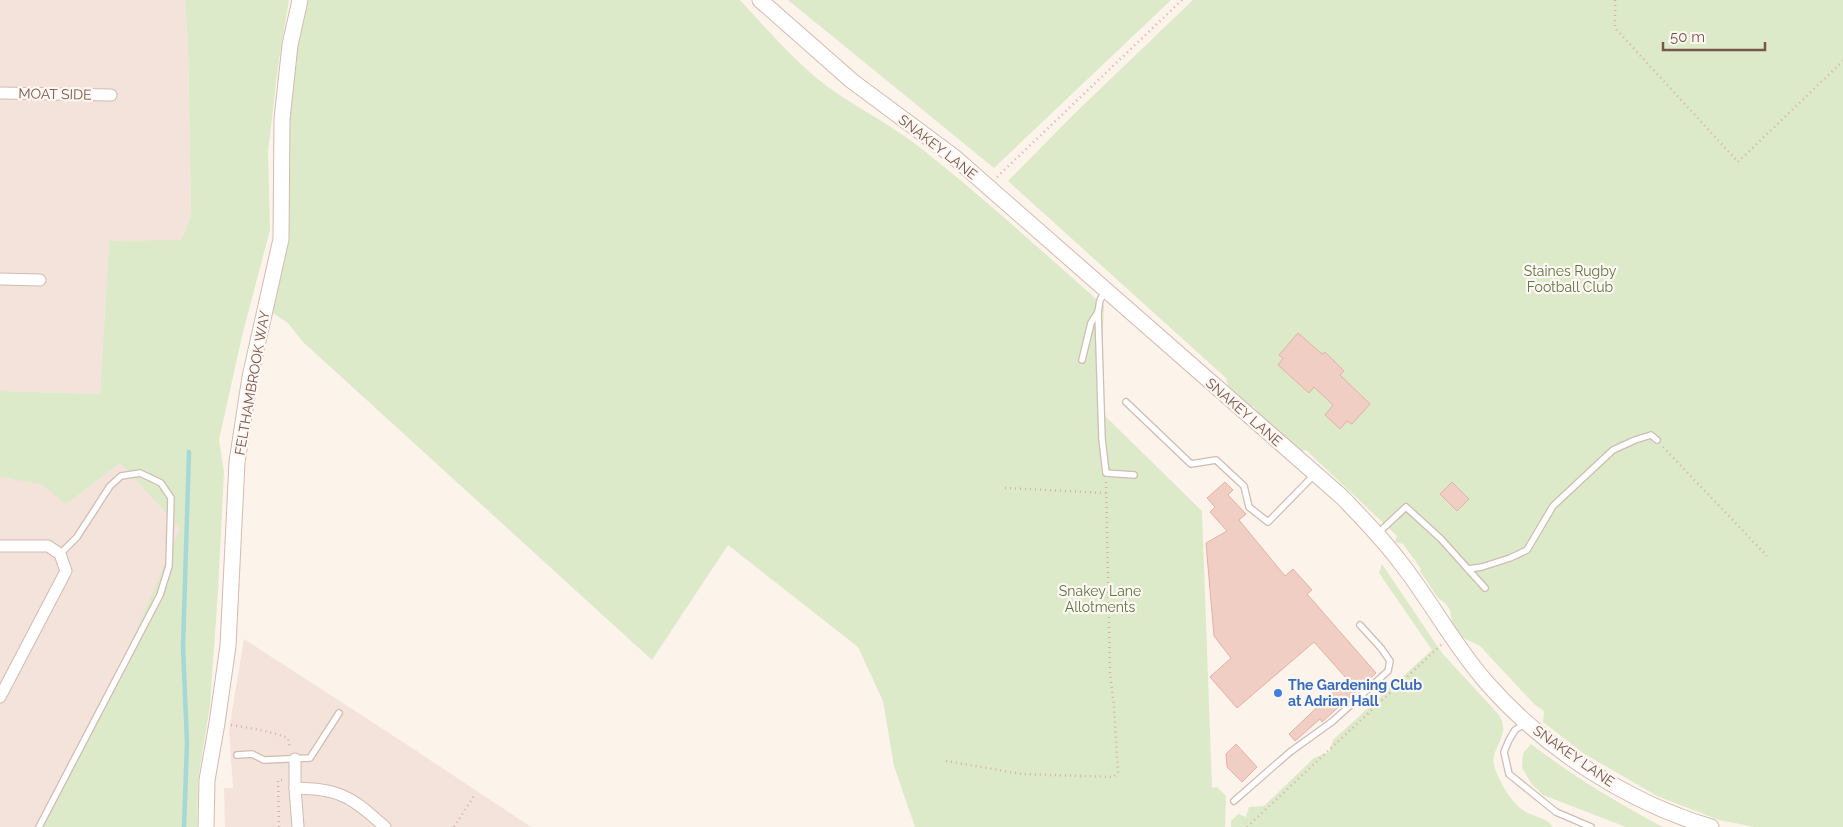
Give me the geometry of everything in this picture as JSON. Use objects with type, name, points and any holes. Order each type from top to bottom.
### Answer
[{"type":"street","name":"FELTHAMBROOK WAY","points":[[206,827],[207,780],[228,646],[237,462],[250,377],[281,239],[282,119],[290,45],[300,0]]},
{"type":"street","name":"SNAKEY LANE","points":[[760,0],[852,81],[952,156],[1342,497],[1401,563],[1486,683],[1526,722],[1589,770],[1646,802],[1711,827]]},
{"type":"street","name":"MOAT SIDE","points":[[0,93],[111,95]]},
{"type":"street","points":[[0,279],[40,280]]},
{"type":"street","points":[[0,546],[48,546],[60,554],[66,571],[0,697]]},
{"type":"street","points":[[292,759],[298,827]]},
{"type":"street","points":[[295,784],[343,796],[385,827]]},
{"type":"lane","points":[[1106,290],[1100,300],[1098,312],[1102,439],[1106,474],[1134,475]]},
{"type":"lane","points":[[1082,360],[1091,323],[1098,312]]},
{"type":"lane","points":[[1126,402],[1192,464],[1216,460],[1244,486],[1249,507],[1268,522],[1315,474]]},
{"type":"lane","points":[[1468,569],[1482,567],[1510,558],[1527,550],[1553,506],[1613,450],[1651,435],[1657,440]]},
{"type":"lane","points":[[38,827],[160,596],[169,566],[171,498],[161,484],[140,473],[121,476],[110,486],[77,537],[60,554]]},
{"type":"lane","points":[[1377,534],[1406,507],[1441,539],[1485,588]]},
{"type":"lane","points":[[1234,802],[1290,752],[1333,721],[1388,671],[1390,661],[1360,625]]},
{"type":"lane","points":[[237,755],[252,754],[264,760],[310,758],[339,714]]},
{"type":"lane","points":[[1526,722],[1515,730],[1504,752],[1509,774],[1556,812],[1591,827]]},
{"type":"path","points":[[987,186],[1182,0]]},
{"type":"path","points":[[1615,0],[1614,28],[1738,162],[1843,61]]},
{"type":"path","points":[[1657,440],[1767,556]]},
{"type":"path","points":[[946,761],[1022,774],[1113,777],[1118,773],[1110,673],[1106,474]]},
{"type":"path","points":[[1005,488],[1107,493]]},
{"type":"path","points":[[1247,827],[1438,648]]},
{"type":"path","points":[[217,723],[266,731],[288,738],[292,759]]},
{"type":"path","points":[[279,827],[278,780],[295,784]]},
{"type":"path","points":[[454,827],[474,796]]},
{"type":"shaded area","points":[[0,0],[185,0],[188,47],[191,215],[182,241],[109,241],[100,394],[0,391]]},
{"type":"shaded area","points":[[119,462],[181,528],[128,650],[39,827],[0,827],[0,464]]},
{"type":"shaded area","points":[[244,639],[531,827],[225,827],[224,788],[233,788],[229,730]]},
{"type":"green space","points":[[185,0],[289,0],[278,66],[268,152],[270,230],[242,336],[219,440],[224,472],[218,591],[210,705],[198,780],[197,827],[39,827],[128,650],[180,528],[120,463],[66,504],[41,484],[0,477],[0,391],[100,394],[109,241],[182,240],[191,215],[188,47]]},
{"type":"green space","name":"Snakey Lane Allotments","points":[[302,0],[740,0],[785,49],[814,76],[839,95],[918,146],[942,165],[1104,306],[1102,350],[1105,416],[1202,511],[1212,788],[1217,787],[1226,796],[1225,827],[915,827],[894,766],[883,701],[858,647],[728,545],[652,660],[303,342],[288,323],[265,308],[281,239],[282,119]]},
{"type":"green space","points":[[788,0],[1171,0],[994,168]]},
{"type":"green space","name":"Staines Rugby Football Club","points":[[1193,0],[1843,0],[1843,827],[1755,827],[1719,820],[1657,796],[1583,753],[1543,722],[1544,711],[1534,704],[1480,646],[1461,637],[1452,623],[1450,610],[1438,598],[1420,571],[1421,569],[1403,544],[1395,542],[1397,536],[1306,450],[1301,451],[1291,445],[1287,438],[1273,430],[1254,407],[1249,406],[1234,394],[1226,381],[1227,379],[1008,181],[1073,115]]},
{"type":"green space","points":[[1382,564],[1442,653],[1499,715],[1503,723],[1503,730],[1493,762],[1506,792],[1523,810],[1547,821],[1553,827],[1231,827],[1231,821],[1238,814],[1246,817],[1249,807],[1264,806],[1314,758],[1329,752],[1333,740],[1432,650],[1379,573]]},
{"type":"green space","points":[[1531,744],[1595,788],[1663,827],[1626,827],[1543,795],[1531,783],[1522,768],[1523,753]]},
{"type":"building","points":[[1298,333],[1322,354],[1325,352],[1344,371],[1340,375],[1370,404],[1352,424],[1347,421],[1340,429],[1325,415],[1333,405],[1314,387],[1309,393],[1278,365],[1283,358],[1279,355]]},
{"type":"building","points":[[1225,482],[1233,490],[1228,495],[1246,514],[1239,520],[1285,576],[1293,569],[1312,590],[1307,594],[1376,673],[1322,722],[1320,719],[1295,741],[1289,734],[1347,679],[1314,642],[1237,708],[1210,677],[1231,658],[1214,636],[1206,543],[1227,531],[1210,512],[1215,507],[1207,498]]},
{"type":"building","points":[[1452,482],[1469,499],[1457,511],[1440,494]]},
{"type":"building","points":[[1236,744],[1257,767],[1242,782],[1227,767],[1226,754]]},
{"type":"waterway","points":[[184,827],[187,743],[183,647],[189,452]]},
{"type":"place","name":"The Gardening Club at Adrian Hall","points":[[1278,693]]}]
